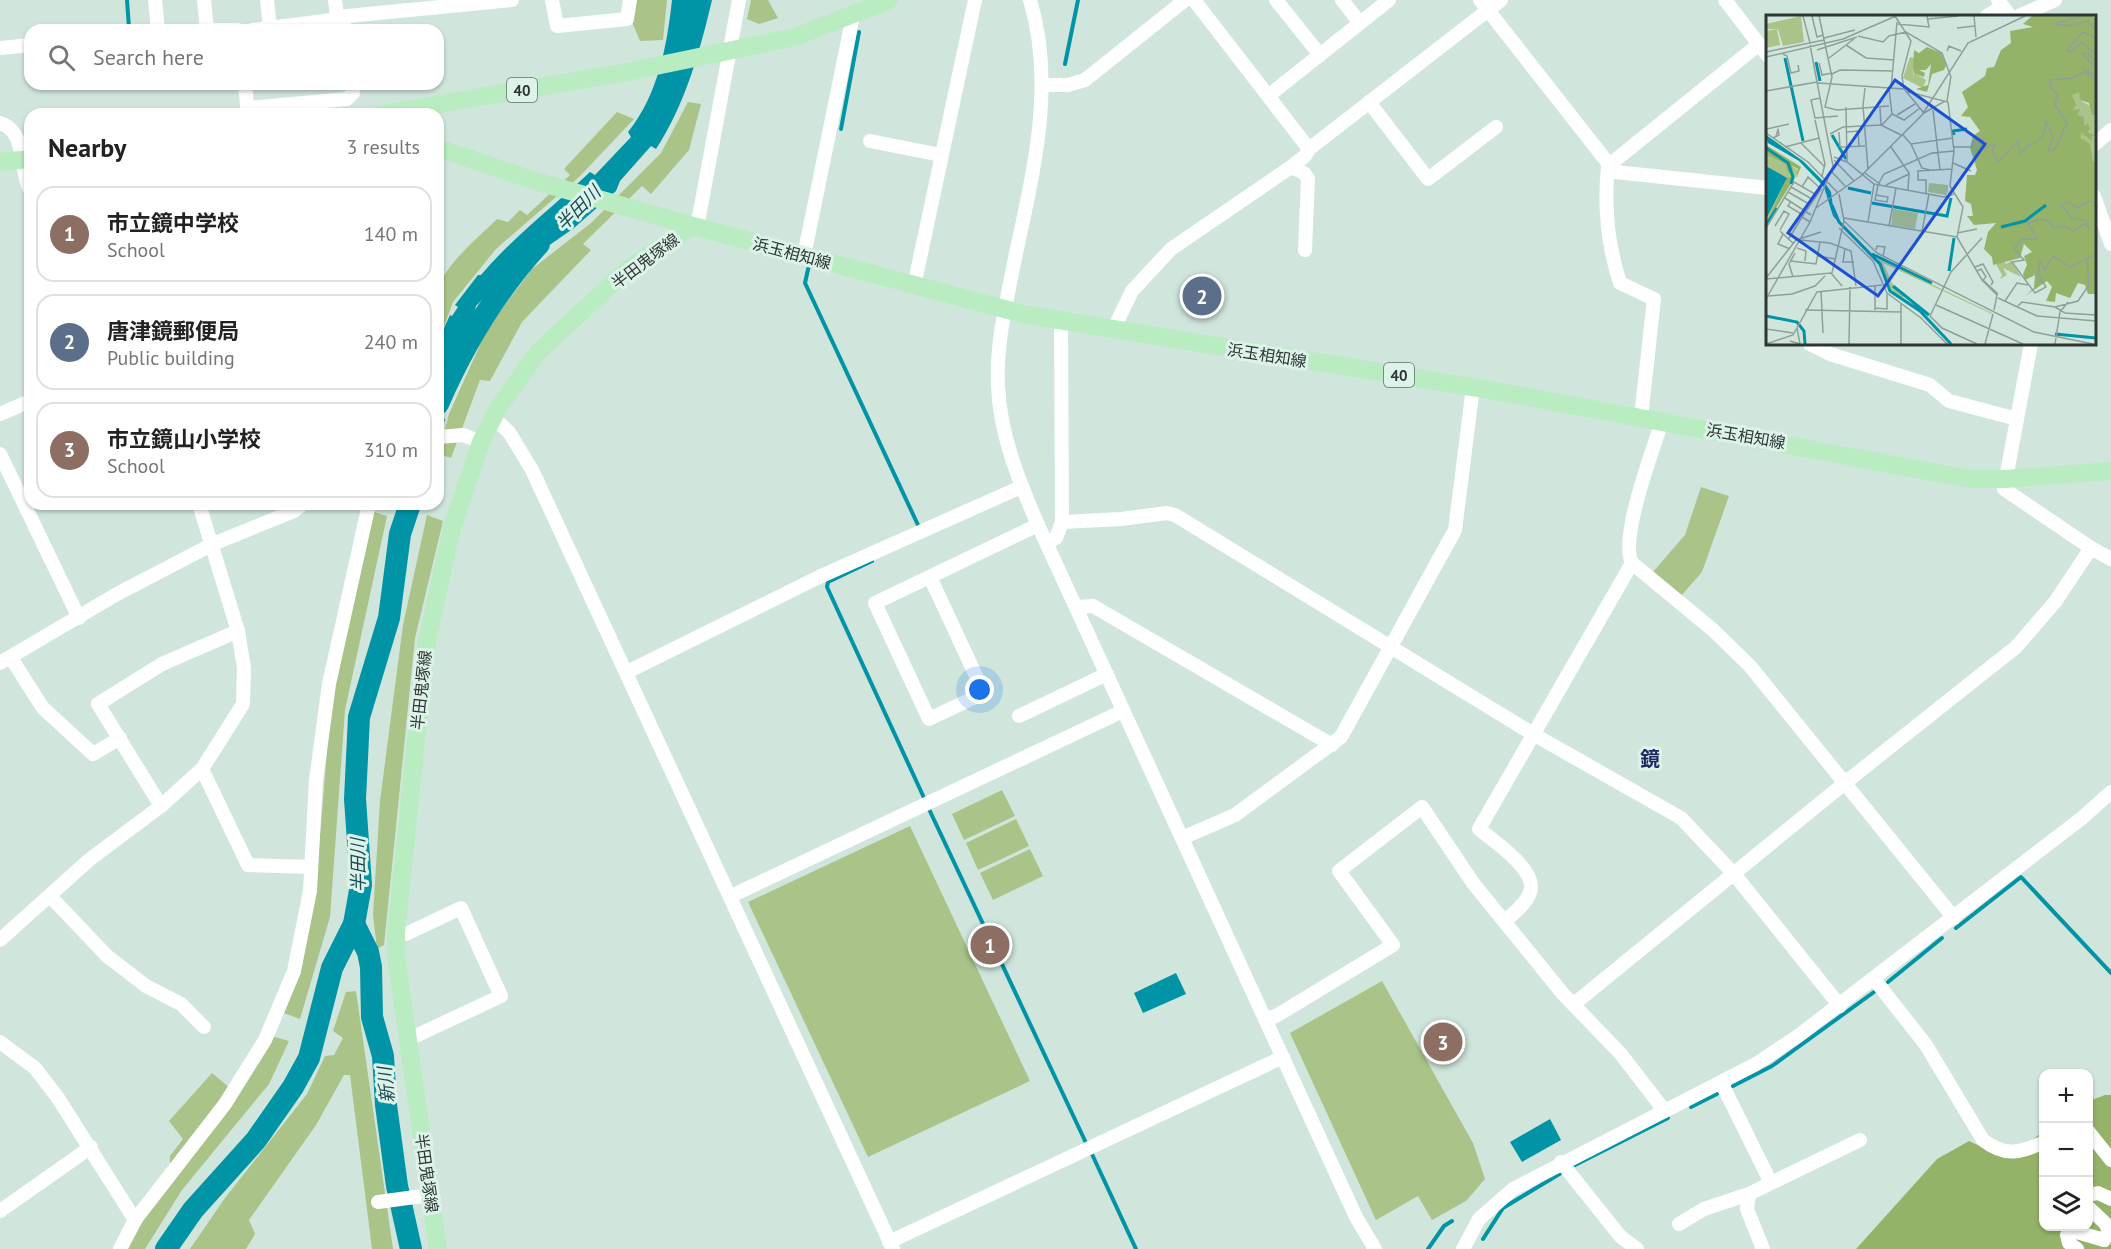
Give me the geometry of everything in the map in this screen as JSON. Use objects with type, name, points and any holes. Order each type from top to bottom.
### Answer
[{"type":"main road","name":"40","points":[[433,108],[627,72],[795,37],[889,0]]},
{"type":"main road","name":"浜玉相知線","points":[[444,150],[536,181],[693,226],[1004,310],[1061,322],[1473,387],[1970,479],[2005,479],[2111,471]]},
{"type":"main road","points":[[0,162],[24,161]]},
{"type":"main road","name":"半田鬼塚線","points":[[438,1249],[426,1196],[396,957],[396,933],[426,646],[452,528],[481,442],[492,417],[516,379],[539,351],[628,269],[693,226]]},
{"type":"street","points":[[155,0],[157,24]]},
{"type":"street","points":[[204,0],[206,24]]},
{"type":"street","points":[[267,0],[270,24]]},
{"type":"street","points":[[335,0],[337,17],[344,24]]},
{"type":"street","points":[[301,24],[406,5],[513,0]]},
{"type":"street","points":[[552,0],[557,26],[627,19],[630,0]]},
{"type":"street","points":[[693,226],[699,217],[723,53],[739,0]]},
{"type":"street","points":[[914,285],[975,0]]},
{"type":"street","points":[[1030,0],[1041,48],[1043,85],[1037,148],[1004,310],[998,385],[1001,420],[1021,487],[1038,525],[1356,1217],[1375,1249]]},
{"type":"street","points":[[1043,85],[1068,85],[1085,80],[1185,0]]},
{"type":"street","points":[[1194,0],[1309,149]]},
{"type":"street","points":[[1276,0],[1320,55]]},
{"type":"street","points":[[1342,0],[1360,23]]},
{"type":"street","points":[[1268,96],[1389,0]]},
{"type":"street","points":[[1113,330],[1132,291],[1171,249],[1291,167],[1305,156],[1309,149],[1369,102],[1484,5],[1501,0]]},
{"type":"street","points":[[1641,417],[1654,299],[1620,283],[1610,251],[1606,182],[1608,166],[1763,50],[1725,0]]},
{"type":"street","points":[[2021,15],[2055,0]]},
{"type":"street","points":[[1484,5],[1608,166],[1615,172],[1766,188]]},
{"type":"street","points":[[804,256],[853,16]]},
{"type":"street","points":[[0,48],[24,46]]},
{"type":"street","points":[[246,90],[248,108]]},
{"type":"street","points":[[273,108],[347,99],[353,93],[353,90]]},
{"type":"street","points":[[1369,102],[1428,179],[1496,127]]},
{"type":"street","points":[[0,123],[6,125],[15,135],[24,153]]},
{"type":"street","points":[[2096,142],[2111,130]]},
{"type":"street","points":[[870,141],[941,155]]},
{"type":"street","points":[[1291,167],[1304,173],[1308,179],[1305,250]]},
{"type":"street","points":[[2096,202],[2111,244]]},
{"type":"street","points":[[1047,543],[1056,538],[1062,522],[1061,322]]},
{"type":"street","points":[[1812,345],[1830,354],[1930,385],[1949,400],[2018,419]]},
{"type":"street","points":[[2029,345],[2018,419],[2004,489],[2111,559]]},
{"type":"street","points":[[1182,838],[1235,815],[1332,745],[1341,736],[1455,530],[1473,387]]},
{"type":"street","points":[[0,414],[24,404]]},
{"type":"street","points":[[492,417],[509,432],[532,470],[891,1246],[1090,1148],[1283,1057]]},
{"type":"street","points":[[1662,421],[1629,534],[1628,555],[1632,563],[1713,630],[1750,666],[1954,918]]},
{"type":"street","points":[[444,437],[463,435],[481,442]]},
{"type":"street","points":[[0,454],[24,504]]},
{"type":"street","points":[[627,672],[819,577],[1021,487]]},
{"type":"street","points":[[27,510],[79,618]]},
{"type":"street","points":[[0,940],[89,860],[162,806],[202,769],[243,704],[244,668],[238,631],[201,510]]},
{"type":"street","points":[[120,738],[93,754],[43,708],[6,660],[213,544],[295,510]]},
{"type":"street","points":[[120,1249],[135,1220],[225,1104],[265,1040],[294,971],[310,891],[316,780],[329,684],[368,510]]},
{"type":"street","points":[[1062,522],[1121,519],[1167,513],[1175,515],[1533,734],[1681,818],[1734,874],[1840,1006]]},
{"type":"street","points":[[930,577],[984,693],[929,719],[875,603],[1038,525]]},
{"type":"street","points":[[1575,1004],[1846,782],[2016,647],[2055,602],[2091,548]]},
{"type":"street","points":[[1506,920],[1529,894],[1531,888],[1529,879],[1509,852],[1479,829],[1632,563]]},
{"type":"street","points":[[1076,607],[1093,606],[1332,745]]},
{"type":"street","points":[[162,806],[98,704],[162,664],[238,631]]},
{"type":"street","points":[[1019,716],[1107,675]]},
{"type":"street","points":[[731,896],[1124,711]]},
{"type":"street","points":[[202,769],[248,865],[311,867]]},
{"type":"street","points":[[1463,1249],[1479,1219],[1513,1188],[1765,1058],[1840,1006],[2082,818],[2111,792]]},
{"type":"street","points":[[1265,1020],[1276,1016],[1393,945],[1339,871],[1422,807],[1473,883],[1575,1004],[1620,1053],[1664,1110]]},
{"type":"street","points":[[50,896],[107,956],[146,986],[181,1004],[204,1027]]},
{"type":"street","points":[[396,933],[406,934],[461,908],[501,996],[407,1040]]},
{"type":"street","points":[[1874,979],[1926,1045],[1983,1140],[1996,1149],[2022,1152],[2039,1144]]},
{"type":"street","points":[[0,1042],[35,1068],[91,1147],[135,1220]]},
{"type":"street","points":[[1721,1082],[1771,1183]]},
{"type":"street","points":[[2093,1137],[2111,1160]]},
{"type":"street","points":[[1679,1224],[1704,1209],[1749,1194],[1860,1140]]},
{"type":"street","points":[[0,1211],[91,1147]]},
{"type":"street","points":[[1561,1162],[1620,1236],[1636,1249]]},
{"type":"street","points":[[2093,1194],[2098,1193],[2111,1199]]},
{"type":"street","points":[[1749,1194],[1747,1209],[1763,1249]]},
{"type":"street","points":[[378,1202],[426,1196]]},
{"type":"street","points":[[2077,1249],[2068,1243],[2067,1236],[2077,1232],[2104,1240],[2109,1230],[2093,1212]]},
{"type":"green space","points":[[635,0],[667,0],[663,40],[640,41],[632,22]]},
{"type":"green space","points":[[751,0],[768,0],[778,18],[759,24],[747,19]]},
{"type":"green space","points":[[688,102],[701,104],[689,150],[651,194],[642,186],[583,244],[591,250],[522,322],[490,381],[480,380],[451,458],[444,456],[444,434],[449,414],[488,327],[532,269],[591,223],[661,153]]},
{"type":"green space","points":[[617,112],[634,119],[579,177],[496,249],[453,302],[444,327],[444,276],[449,268],[497,219],[508,222],[520,210],[527,215],[570,175],[564,169]]},
{"type":"green space","points":[[1701,487],[1729,496],[1702,572],[1680,597],[1652,573],[1685,535]]},
{"type":"green space","points":[[374,512],[387,516],[345,710],[330,917],[300,1019],[284,1013],[300,975],[315,896],[332,691]]},
{"type":"green space","points":[[427,515],[443,521],[415,638],[384,945],[377,949],[373,915],[380,801],[403,625]]},
{"type":"green space","points":[[1002,790],[1015,816],[964,840],[952,814]]},
{"type":"green space","points":[[1016,819],[1029,846],[978,870],[966,843]]},
{"type":"green space","points":[[910,826],[1030,1081],[868,1157],[748,902]]},
{"type":"green space","points":[[1030,849],[1043,876],[993,900],[980,873]]},
{"type":"green space","points":[[1382,981],[1473,1143],[1485,1179],[1466,1201],[1432,1220],[1418,1196],[1376,1220],[1290,1033]]},
{"type":"green space","points":[[356,991],[393,1249],[372,1249],[350,1075],[344,1075],[316,1125],[249,1220],[255,1234],[246,1249],[190,1249],[225,1198],[307,1094],[325,1056],[334,1055],[343,1038],[333,1031],[346,992]]},
{"type":"green space","points":[[271,1036],[289,1041],[269,1084],[182,1190],[145,1249],[128,1249],[170,1171],[170,1156],[183,1139],[169,1121],[212,1073],[230,1088]]},
{"type":"green space","points":[[2111,1095],[2111,1249],[1856,1249],[1937,1159],[1969,1141],[2006,1158],[2039,1135],[2039,1231],[2093,1231],[2093,1100]]},
{"type":"water","points":[[672,0],[712,0],[683,96],[656,149],[651,146],[620,181],[616,191],[574,228],[505,276],[476,306],[468,348],[447,389],[449,394],[444,395],[444,328],[450,315],[452,316],[458,307],[455,305],[478,275],[481,275],[520,235],[590,172],[595,175],[631,137],[628,132],[638,118],[654,86],[667,35]]},
{"type":"water","points":[[1176,973],[1186,994],[1143,1013],[1134,993]]},
{"type":"water","points":[[1550,1119],[1561,1140],[1522,1162],[1510,1142]]},
{"type":"waterway","points":[[127,0],[129,24]]},
{"type":"waterway","points":[[1065,64],[1078,0]]},
{"type":"waterway","points":[[841,129],[859,32]]},
{"type":"waterway","name":"半田川","points":[[444,391],[482,320],[508,281],[539,244]]},
{"type":"waterway","points":[[809,265],[805,283],[918,525]]},
{"type":"waterway","name":"半田川","points":[[166,1249],[193,1210],[256,1140],[293,1087],[309,1058],[332,968],[354,924],[361,885],[355,799],[359,717],[389,618],[400,534],[408,510]]},
{"type":"waterway","points":[[872,561],[828,582],[827,587],[925,800]]},
{"type":"waterway","points":[[928,807],[1087,1145]]},
{"type":"waterway","points":[[1956,928],[2021,877],[2111,973]]},
{"type":"waterway","name":"新川","points":[[354,924],[368,952],[371,967],[372,1017],[383,1056],[386,1105],[397,1186],[411,1249]]},
{"type":"waterway","points":[[1888,982],[1942,938]]},
{"type":"waterway","points":[[1733,1086],[1772,1066],[1874,992]]},
{"type":"waterway","points":[[1691,1107],[1717,1094]]},
{"type":"waterway","points":[[1575,1165],[1668,1118]]},
{"type":"waterway","points":[[1091,1152],[1136,1249]]},
{"type":"waterway","points":[[1483,1239],[1503,1208],[1561,1173]]},
{"type":"waterway","points":[[1428,1249],[1444,1226],[1452,1221]]},
{"type":"place","name":"唐津鏡郵便局","points":[[1202,296]]},
{"type":"place","name":"市立鏡中学校","points":[[990,945]]},
{"type":"place","name":"市立鏡山小学校","points":[[1443,1042]]},
{"type":"district","name":"鏡","points":[[1650,759]]}]
